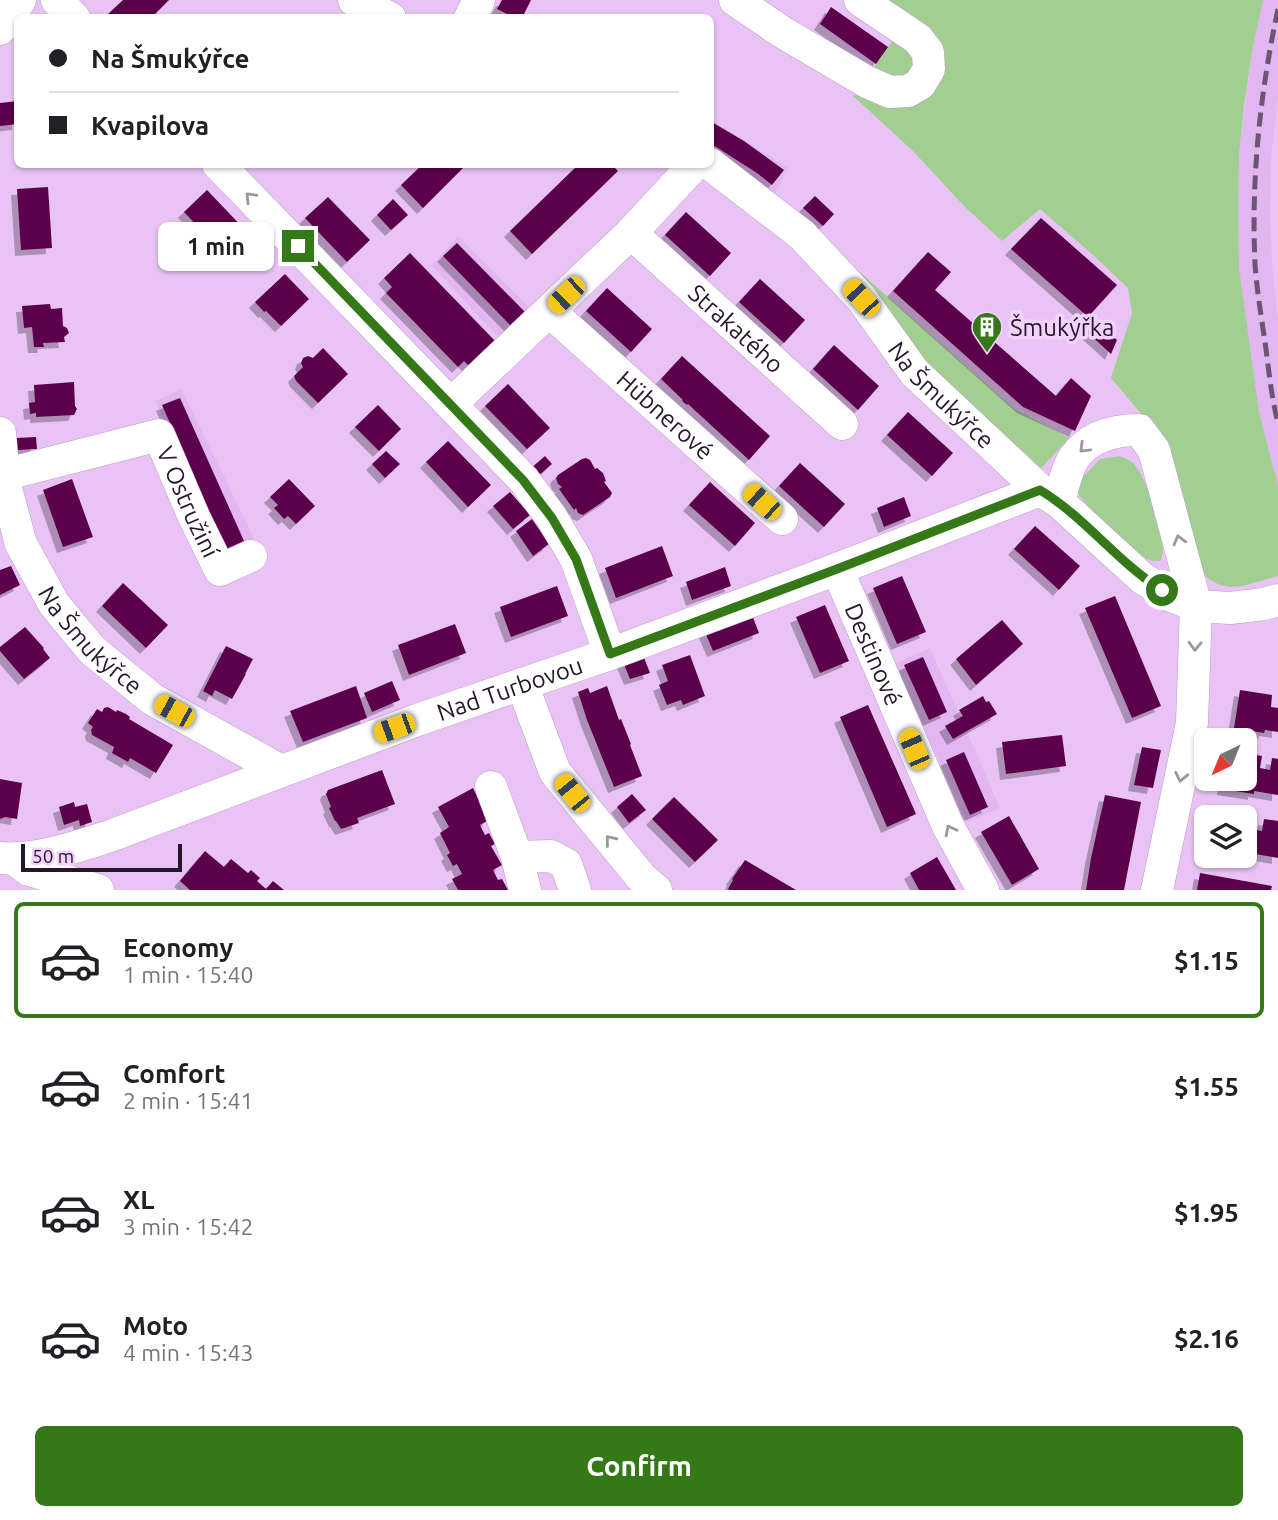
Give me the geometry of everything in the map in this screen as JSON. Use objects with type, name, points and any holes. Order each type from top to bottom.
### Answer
[{"type":"street","points":[[0,29],[20,0]]},
{"type":"street","points":[[57,0],[70,14]]},
{"type":"street","points":[[354,0],[382,14]]},
{"type":"street","points":[[735,0],[782,32],[867,82],[890,92],[908,91],[920,85],[929,69],[928,52],[918,39],[860,0]]},
{"type":"street","name":"Na Šmukýřce","points":[[714,167],[802,235],[861,298],[914,372],[1142,578],[1168,595],[1196,606],[1230,608],[1278,600]]},
{"type":"street","points":[[222,168],[523,480],[552,518],[576,559],[610,654]]},
{"type":"street","points":[[452,404],[631,233],[691,168]]},
{"type":"street","name":"Strakatého","points":[[631,233],[842,424]]},
{"type":"street","name":"Hübnerové","points":[[550,311],[782,519]]},
{"type":"street","points":[[1050,496],[1065,480],[1073,459],[1093,439],[1119,430],[1139,430],[1154,450],[1196,606],[1192,723],[1157,890]]},
{"type":"street","name":"Na Šmukýřce","points":[[0,433],[3,475],[21,544],[54,604],[92,650],[152,699],[281,771]]},
{"type":"street","name":"V Ostružiní","points":[[3,475],[159,435],[220,570],[251,556]]},
{"type":"street","name":"Nad Turbovou","points":[[7,859],[63,850],[110,836],[417,720],[610,654],[837,569],[1050,496]]},
{"type":"street","name":"Destinové","points":[[837,569],[948,826],[983,890]]},
{"type":"street","points":[[522,684],[555,772],[640,877],[656,890]]},
{"type":"street","points":[[491,787],[517,857],[525,890]]},
{"type":"street","points":[[517,857],[551,856],[566,864],[575,890]]},
{"type":"street","name":"Nad Turbovou","points":[[7,859],[29,870],[98,890]]},
{"type":"shaded area","points":[[1263,0],[1278,0],[1278,98],[1271,157],[1270,215],[1278,320],[1278,486],[1259,412],[1239,267],[1239,155],[1252,52]]},
{"type":"shaded area","points":[[714,122],[788,168],[775,194],[714,155]]},
{"type":"shaded area","points":[[458,236],[535,313],[502,342],[432,265]]},
{"type":"shaded area","points":[[181,389],[254,538],[225,554],[155,401]]},
{"type":"shaded area","points":[[930,648],[1000,808],[967,822],[895,664]]},
{"type":"green space","points":[[879,0],[1263,0],[1252,52],[1239,155],[1239,267],[1259,412],[1278,486],[1278,576],[1231,587],[1220,585],[1205,575],[1163,440],[1111,378],[1132,313],[1128,288],[1040,209],[1002,241],[965,207],[913,151],[852,95],[893,101],[931,84]]},
{"type":"green space","points":[[899,40],[909,43],[919,77],[867,77],[892,42]]},
{"type":"green space","points":[[817,234],[1014,409],[1069,438],[1035,475],[923,370]]},
{"type":"green space","points":[[1120,456],[1134,464],[1151,497],[1160,525],[1163,551],[1161,560],[1153,561],[1141,555],[1097,516],[1075,489],[1100,459]]},
{"type":"building","points":[[123,0],[169,0],[155,14],[108,14]]},
{"type":"building","points":[[502,0],[531,0],[524,14],[507,14],[497,9]]},
{"type":"building","points":[[831,7],[888,47],[876,64],[820,24]]},
{"type":"building","points":[[14,101],[14,124],[0,126],[0,103]]},
{"type":"building","points":[[714,123],[784,170],[772,185],[714,146]]},
{"type":"building","points":[[419,168],[463,168],[423,208],[401,185]]},
{"type":"building","points":[[575,168],[615,168],[618,171],[532,254],[510,231]]},
{"type":"building","points":[[48,187],[52,248],[21,250],[17,189]]},
{"type":"building","points":[[207,190],[249,234],[226,256],[184,212]]},
{"type":"building","points":[[815,196],[834,214],[823,226],[803,208]]},
{"type":"building","points":[[328,197],[370,240],[347,262],[305,218]]},
{"type":"building","points":[[393,199],[408,215],[391,230],[377,215]]},
{"type":"building","points":[[686,212],[731,253],[710,276],[665,235]]},
{"type":"building","points":[[1041,218],[1117,285],[1088,317],[1011,249]]},
{"type":"building","points":[[457,243],[525,312],[511,326],[443,256]]},
{"type":"building","points":[[928,252],[951,272],[935,290],[1056,396],[1071,378],[1091,396],[1075,431],[1023,407],[893,291]]},
{"type":"building","points":[[410,253],[498,344],[472,369],[464,361],[458,367],[386,293],[392,287],[384,278]]},
{"type":"building","points":[[285,274],[309,299],[281,326],[255,302]]},
{"type":"building","points":[[760,279],[805,320],[784,343],[739,302]]},
{"type":"building","points":[[607,288],[652,329],[631,352],[586,311]]},
{"type":"building","points":[[50,304],[51,309],[62,308],[63,326],[69,333],[64,337],[65,342],[43,343],[44,347],[34,347],[32,327],[24,328],[22,306]]},
{"type":"building","points":[[1097,322],[1117,340],[1111,354],[1087,332]]},
{"type":"building","points":[[834,345],[879,386],[858,410],[813,369]]},
{"type":"building","points":[[323,348],[348,374],[318,403],[294,376],[303,367],[303,358],[313,358]]},
{"type":"building","points":[[682,356],[770,436],[749,460],[661,379]]},
{"type":"building","points":[[74,382],[77,409],[74,415],[36,417],[36,413],[30,414],[29,403],[35,402],[34,385]]},
{"type":"building","points":[[508,384],[550,428],[527,449],[485,406]]},
{"type":"building","points":[[180,398],[244,541],[226,549],[162,405]]},
{"type":"building","points":[[378,405],[401,429],[379,451],[355,427]]},
{"type":"building","points":[[908,412],[953,453],[932,476],[887,435]]},
{"type":"building","points":[[36,437],[37,449],[17,450],[16,438]]},
{"type":"building","points":[[448,441],[491,485],[468,507],[426,462]]},
{"type":"building","points":[[386,451],[400,464],[385,478],[372,464]]},
{"type":"building","points":[[545,456],[552,464],[537,477],[530,469]]},
{"type":"building","points":[[586,458],[595,469],[603,473],[604,482],[612,493],[583,515],[578,513],[576,508],[574,510],[559,489],[562,487],[556,478]]},
{"type":"building","points":[[800,463],[845,504],[824,527],[779,486]]},
{"type":"building","points":[[72,479],[93,537],[63,547],[43,490]]},
{"type":"building","points":[[289,479],[315,506],[296,524],[288,516],[284,519],[274,508],[278,505],[270,497]]},
{"type":"building","points":[[710,482],[755,523],[735,546],[689,505]]},
{"type":"building","points":[[510,492],[530,515],[513,529],[493,506]]},
{"type":"building","points":[[904,497],[911,516],[884,527],[877,508]]},
{"type":"building","points":[[532,519],[549,544],[533,556],[516,531]]},
{"type":"building","points":[[1035,526],[1080,566],[1059,590],[1014,549]]},
{"type":"building","points":[[662,546],[673,576],[616,598],[605,568]]},
{"type":"building","points":[[11,566],[20,585],[0,595],[0,570]]},
{"type":"building","points":[[725,567],[731,586],[692,600],[686,582]]},
{"type":"building","points":[[902,576],[926,632],[897,644],[873,588]]},
{"type":"building","points":[[123,583],[168,625],[146,648],[102,606]]},
{"type":"building","points":[[557,586],[568,616],[511,637],[500,607]]},
{"type":"building","points":[[1115,596],[1161,706],[1132,718],[1085,608]]},
{"type":"building","points":[[825,605],[849,661],[820,673],[796,617]]},
{"type":"building","points":[[752,615],[759,633],[713,651],[705,632]]},
{"type":"building","points":[[1002,620],[1023,644],[976,685],[956,659]]},
{"type":"building","points":[[455,624],[466,653],[409,675],[398,645]]},
{"type":"building","points":[[25,627],[50,658],[24,679],[0,651],[0,647]]},
{"type":"building","points":[[226,646],[253,659],[232,699],[215,690],[212,696],[203,691]]},
{"type":"building","points":[[643,655],[650,673],[630,679],[623,662]]},
{"type":"building","points":[[690,655],[705,696],[683,705],[681,700],[667,705],[659,685],[668,681],[662,665]]},
{"type":"building","points":[[923,657],[947,712],[929,720],[904,665]]},
{"type":"building","points":[[392,681],[400,700],[372,712],[364,693]]},
{"type":"building","points":[[356,686],[367,718],[303,742],[290,711]]},
{"type":"building","points":[[607,686],[642,776],[614,787],[578,692],[588,688],[590,693]]},
{"type":"building","points":[[1240,690],[1272,695],[1271,707],[1278,708],[1278,732],[1265,730],[1264,733],[1257,732],[1257,728],[1234,728]]},
{"type":"building","points":[[983,696],[997,714],[953,739],[945,726],[963,716],[959,710]]},
{"type":"building","points":[[868,705],[916,814],[887,827],[840,717]]},
{"type":"building","points":[[108,707],[126,714],[129,719],[173,745],[156,773],[130,758],[128,762],[112,753],[114,747],[92,735],[93,727],[88,723],[97,709],[102,712]]},
{"type":"building","points":[[1062,735],[1066,766],[1006,774],[1002,742]]},
{"type":"building","points":[[1142,747],[1161,750],[1153,788],[1134,785]]},
{"type":"building","points":[[964,752],[988,807],[970,815],[946,760]]},
{"type":"building","points":[[1257,755],[1262,756],[1260,768],[1270,770],[1272,758],[1278,759],[1278,795],[1254,791],[1257,791]]},
{"type":"building","points":[[382,770],[395,804],[357,818],[359,823],[341,829],[329,808],[331,807],[326,794],[328,790]]},
{"type":"building","points":[[0,779],[22,783],[17,819],[0,819]]},
{"type":"building","points":[[473,788],[489,820],[480,825],[485,835],[489,833],[495,844],[491,846],[502,865],[493,870],[508,890],[458,890],[452,879],[462,874],[457,864],[453,866],[447,855],[450,853],[440,833],[449,827],[438,807]]},
{"type":"building","points":[[632,794],[646,810],[629,823],[617,807]]},
{"type":"building","points":[[1105,795],[1141,802],[1124,890],[1086,890],[1091,858]]},
{"type":"building","points":[[674,797],[718,840],[695,862],[652,819]]},
{"type":"building","points":[[74,802],[75,807],[87,804],[92,822],[80,826],[79,820],[64,825],[59,807]]},
{"type":"building","points":[[1009,816],[1039,869],[1012,885],[981,832]]},
{"type":"building","points":[[1264,819],[1278,821],[1278,858],[1257,854],[1257,830],[1262,831]]},
{"type":"building","points":[[205,851],[224,867],[231,859],[248,873],[251,870],[260,878],[257,881],[266,889],[273,881],[284,890],[190,890],[180,881]]},
{"type":"building","points":[[937,857],[956,890],[919,890],[910,873]]},
{"type":"building","points":[[745,860],[796,890],[728,889]]},
{"type":"building","points":[[1200,873],[1272,886],[1271,890],[1197,890]]},
{"type":"railway","points":[[1278,9],[1266,72],[1254,200],[1258,296],[1278,423]]},
{"type":"place","name":"Šmukýřka","points":[[987,354]]},
{"type":"route","points":[[298,246],[523,480],[552,518],[576,559],[610,654],[1040,490],[1059,502],[1142,578],[1162,590]]}]
